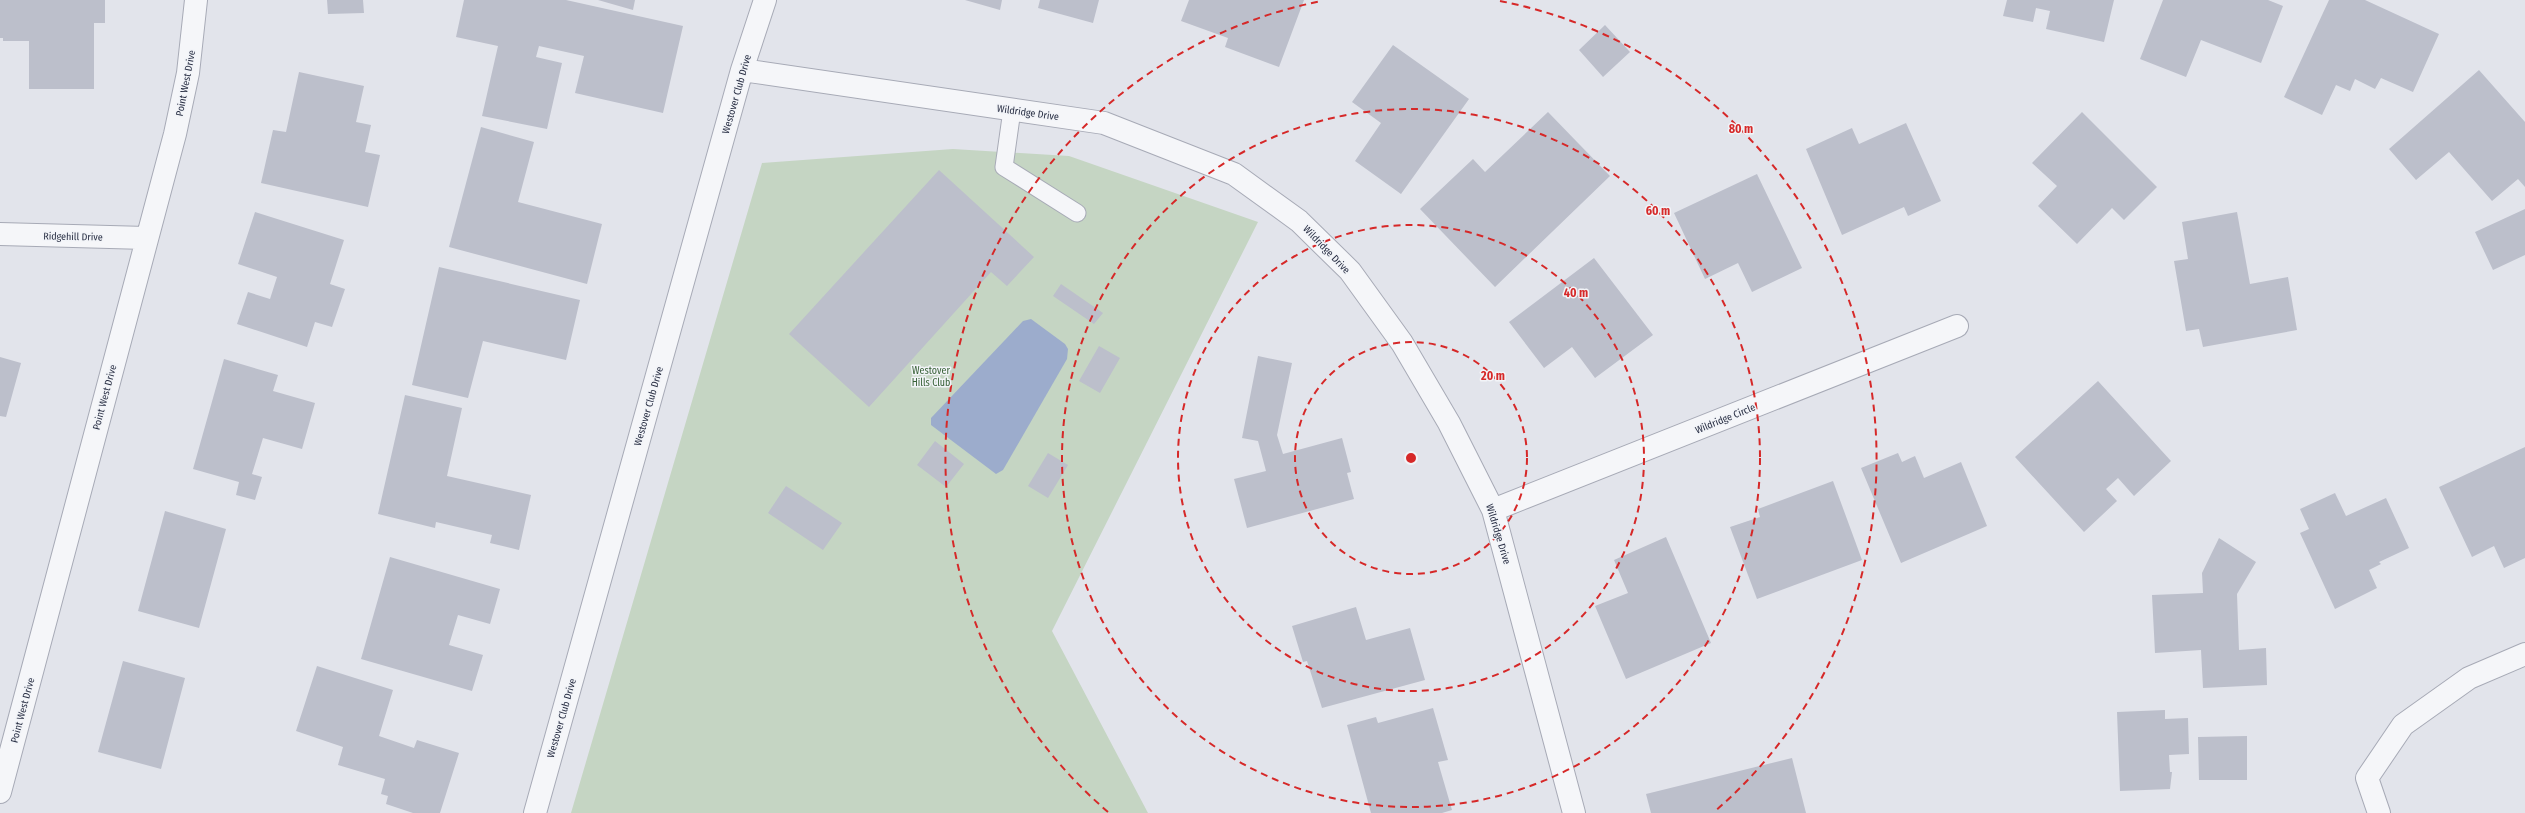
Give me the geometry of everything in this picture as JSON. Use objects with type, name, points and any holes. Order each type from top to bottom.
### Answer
[{"type":"street","name":"Point West Drive","points":[[0,792],[146,238],[175,134],[188,73],[196,0]]},
{"type":"street","name":"Westover Club Drive","points":[[535,813],[742,70],[765,0]]},
{"type":"street","name":"Wildridge Drive","points":[[742,70],[1104,123],[1234,174],[1299,221],[1350,271],[1402,343],[1449,423],[1493,510],[1574,813]]},
{"type":"street","name":"Ridgehill Drive","points":[[0,234],[146,238]]},
{"type":"street","name":"Wildridge Circle","points":[[1493,510],[1957,326]]},
{"type":"street","points":[[2379,813],[2367,778],[2403,725],[2469,678],[2525,654]]},
{"type":"lane","points":[[1012,110],[1004,167],[1077,213]]},
{"type":"green space","name":"Westover Hills Club","points":[[953,149],[1069,156],[1258,222],[1052,631],[1148,813],[571,813],[762,163]]},
{"type":"water","points":[[1031,319],[1065,344],[1068,349],[1067,359],[1003,470],[996,474],[931,425],[931,418],[1023,321]]},
{"type":"building","points":[[0,0],[105,0],[105,23],[94,23],[94,89],[29,89],[29,41],[3,41],[3,38],[0,38]]},
{"type":"building","points":[[327,0],[363,0],[364,13],[328,14]]},
{"type":"building","points":[[464,0],[566,0],[683,26],[663,113],[575,93],[584,56],[539,46],[536,57],[562,63],[547,129],[482,116],[498,46],[456,37]]},
{"type":"building","points":[[598,0],[635,0],[633,10]]},
{"type":"building","points":[[965,0],[1002,0],[1000,10]]},
{"type":"building","points":[[1040,0],[1099,0],[1093,23],[1038,8]]},
{"type":"building","points":[[1189,0],[1304,0],[1279,67],[1225,47],[1228,38],[1181,21]]},
{"type":"building","points":[[2007,0],[2114,0],[2104,42],[2046,29],[2050,11],[2036,8],[2033,22],[2003,16]]},
{"type":"building","points":[[2163,0],[2268,0],[2283,6],[2261,63],[2201,40],[2186,77],[2140,59]]},
{"type":"building","points":[[2329,0],[2365,0],[2439,34],[2413,92],[2381,78],[2375,89],[2355,79],[2350,91],[2336,85],[2322,115],[2284,97]]},
{"type":"building","points":[[1605,25],[1630,52],[1603,77],[1579,50]]},
{"type":"building","points":[[1393,45],[1469,99],[1401,194],[1355,161],[1381,123],[1352,102]]},
{"type":"building","points":[[2479,70],[2525,122],[2525,187],[2518,179],[2492,201],[2449,152],[2416,180],[2389,149]]},
{"type":"building","points":[[299,72],[364,86],[356,122],[371,125],[365,152],[380,155],[368,207],[261,183],[273,130],[286,132]]},
{"type":"building","points":[[1548,112],[1610,176],[1495,287],[1420,209],[1473,159],[1485,172]]},
{"type":"building","points":[[2082,112],[2157,187],[2124,220],[2112,208],[2077,244],[2038,206],[2057,186],[2032,163]]},
{"type":"building","points":[[1906,123],[1941,201],[1908,216],[1904,207],[1842,235],[1806,149],[1852,128],[1859,144]]},
{"type":"building","points":[[481,127],[534,142],[518,202],[602,224],[587,284],[449,247]]},
{"type":"building","points":[[939,170],[1034,257],[1007,286],[991,272],[869,407],[789,334]]},
{"type":"building","points":[[1757,174],[1802,268],[1752,292],[1738,263],[1705,279],[1674,213]]},
{"type":"building","points":[[2525,209],[2525,255],[2493,270],[2475,232]]},
{"type":"building","points":[[255,212],[344,240],[330,284],[345,289],[332,327],[315,322],[307,347],[237,324],[248,292],[270,299],[277,277],[238,264]]},
{"type":"building","points":[[2237,212],[2250,284],[2288,277],[2297,330],[2203,347],[2199,329],[2186,331],[2174,261],[2188,259],[2182,222]]},
{"type":"building","points":[[1594,258],[1653,335],[1595,378],[1572,347],[1544,368],[1509,322]]},
{"type":"building","points":[[439,267],[580,300],[566,360],[483,341],[468,398],[412,385]]},
{"type":"building","points":[[1061,284],[1103,313],[1094,324],[1053,296]]},
{"type":"building","points":[[1099,346],[1120,358],[1100,393],[1079,381]]},
{"type":"building","points":[[1258,356],[1292,363],[1277,435],[1283,454],[1342,438],[1351,472],[1347,473],[1354,499],[1247,528],[1234,479],[1266,471],[1258,441],[1242,438]]},
{"type":"building","points":[[0,357],[21,363],[6,417],[0,416]]},
{"type":"building","points":[[224,359],[278,375],[273,391],[315,403],[302,449],[263,438],[252,474],[262,477],[255,500],[236,495],[239,482],[193,469]]},
{"type":"building","points":[[2098,381],[2171,461],[2134,496],[2118,478],[2106,489],[2117,501],[2084,532],[2015,457]]},
{"type":"building","points":[[405,395],[462,408],[447,476],[531,495],[519,550],[490,543],[492,535],[436,522],[435,528],[378,514]]},
{"type":"building","points":[[935,441],[964,464],[946,487],[917,465]]},
{"type":"building","points":[[2525,447],[2525,558],[2504,568],[2494,546],[2472,557],[2439,487]]},
{"type":"building","points":[[1048,453],[1068,465],[1048,498],[1028,486]]},
{"type":"building","points":[[1898,453],[1902,462],[1915,456],[1924,478],[1961,462],[1987,526],[1901,563],[1861,468]]},
{"type":"building","points":[[1833,481],[1862,560],[1757,599],[1730,527],[1760,517],[1758,509]]},
{"type":"building","points":[[786,486],[842,523],[823,550],[768,513]]},
{"type":"building","points":[[2335,493],[2346,516],[2386,498],[2409,548],[2379,562],[2381,564],[2369,570],[2377,588],[2335,609],[2300,533],[2309,529],[2300,509]]},
{"type":"building","points":[[165,511],[226,529],[199,628],[138,611]]},
{"type":"building","points":[[1666,537],[1711,643],[1626,679],[1595,606],[1628,593],[1614,560]]},
{"type":"building","points":[[2219,538],[2256,562],[2237,594],[2239,650],[2266,648],[2267,685],[2203,688],[2201,650],[2155,653],[2152,595],[2203,593],[2202,573]]},
{"type":"building","points":[[390,557],[500,589],[490,624],[458,615],[449,645],[483,655],[472,691],[361,659]]},
{"type":"building","points":[[1356,607],[1366,640],[1410,628],[1425,680],[1322,708],[1307,661],[1303,662],[1292,626]]},
{"type":"building","points":[[123,661],[185,678],[161,769],[98,752]]},
{"type":"building","points":[[317,666],[393,690],[379,736],[414,748],[417,740],[459,753],[440,813],[413,813],[386,804],[388,796],[381,794],[385,779],[338,765],[343,747],[296,731]]},
{"type":"building","points":[[1433,708],[1448,760],[1438,762],[1452,810],[1442,813],[1371,813],[1347,725],[1376,717],[1378,723]]},
{"type":"building","points":[[2165,710],[2165,719],[2188,718],[2189,754],[2169,755],[2170,772],[2172,772],[2170,789],[2120,791],[2117,712]]},
{"type":"building","points":[[2247,736],[2247,780],[2199,780],[2198,737]]},
{"type":"building","points":[[1792,758],[1806,813],[1651,813],[1646,794]]}]
